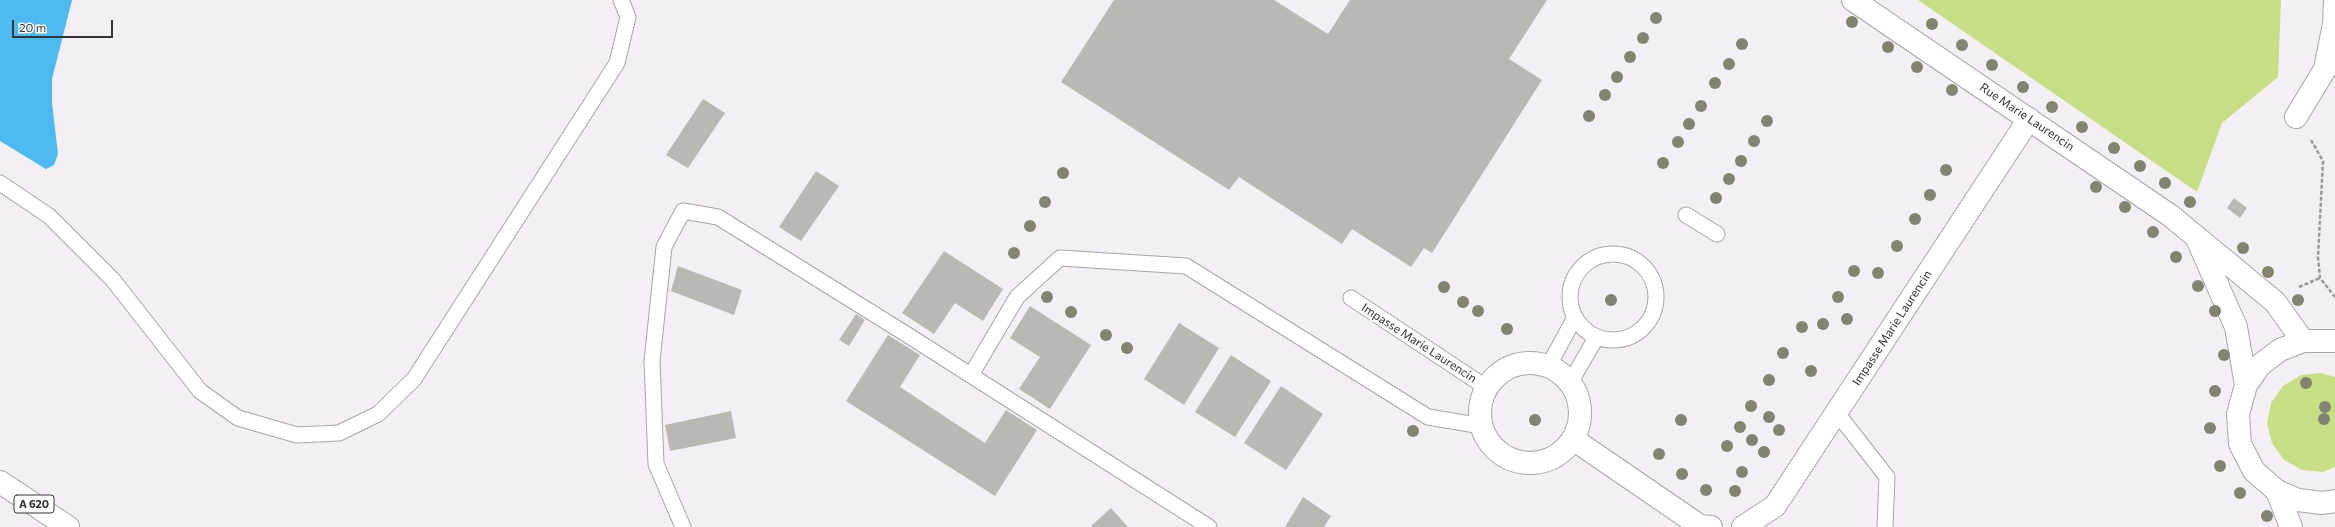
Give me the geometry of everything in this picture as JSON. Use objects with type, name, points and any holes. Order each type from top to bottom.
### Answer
[{"type":"main road","name":"Rue Marie Laurencin","points":[[1853,0],[2171,216],[2275,302],[2303,341]]},
{"type":"main road","points":[[2296,117],[2325,69],[2334,24],[2334,0]]},
{"type":"main road","name":"Impasse Marie Laurencin","points":[[1743,527],[1775,506],[2030,119]]},
{"type":"main road","name":"Rue Marie Laurencin","points":[[2197,238],[2236,327],[2246,385]]},
{"type":"main road","points":[[2335,341],[2303,341],[2280,350],[2260,365],[2246,385],[2238,414],[2240,444],[2254,471],[2277,491],[2298,500],[2322,503],[2335,501]]},
{"type":"main road","name":"Impasse Marie Laurencin","points":[[1538,363],[1548,367],[1559,372],[1570,383],[1580,405],[1579,424],[1573,439],[1562,452],[1547,460],[1526,463],[1506,458],[1491,444],[1482,426],[1480,406],[1487,388],[1498,374],[1517,364],[1538,363]]},
{"type":"main road","points":[[1573,439],[1700,526],[1711,527]]},
{"type":"main road","name":"A 620","points":[[0,482],[68,527]]},
{"type":"main road","points":[[2277,491],[2292,527]]},
{"type":"lane","points":[[0,183],[49,216],[113,280],[200,391],[238,418],[297,435],[339,433],[378,414],[414,379],[617,63],[628,17],[621,0]]},
{"type":"lane","points":[[683,527],[656,464],[652,361],[664,247],[683,211],[718,217],[971,375],[1209,527]]},
{"type":"lane","points":[[1686,214],[1717,234]]},
{"type":"lane","points":[[1613,253],[1640,262],[1656,288],[1655,310],[1644,328],[1624,340],[1596,338],[1574,319],[1569,297],[1574,276],[1590,259],[1613,253]]},
{"type":"lane","points":[[971,375],[1017,297],[1060,258],[1186,266],[1428,417],[1482,426]]},
{"type":"lane","name":"Impasse Marie Laurencin","points":[[1350,298],[1487,388]]},
{"type":"lane","points":[[1548,367],[1574,319]]},
{"type":"lane","points":[[1570,383],[1596,338]]},
{"type":"lane","points":[[1837,413],[1888,477],[1885,527]]},
{"type":"path","points":[[2296,117],[2323,161],[2318,257],[2320,278],[2335,297]]},
{"type":"path","points":[[2298,287],[2320,278]]},
{"type":"green space","points":[[1918,0],[2281,0],[2278,77],[2222,123],[2197,192]]},
{"type":"green space","points":[[2321,373],[2335,377],[2335,467],[2323,472],[2302,470],[2284,460],[2272,443],[2267,423],[2271,403],[2283,386],[2301,375]]},
{"type":"water","points":[[0,0],[72,0],[52,79],[52,103],[58,154],[54,165],[46,169],[0,141]]},
{"type":"building","points":[[1114,0],[1274,0],[1328,34],[1350,0],[1547,0],[1509,59],[1542,80],[1432,253],[1424,248],[1411,267],[1352,229],[1342,244],[1239,177],[1229,190],[1061,82]]},
{"type":"building","points":[[703,99],[725,113],[688,168],[666,155]]},
{"type":"building","points":[[816,171],[839,186],[801,241],[779,227]]},
{"type":"building","points":[[2234,198],[2247,208],[2240,218],[2227,208]]},
{"type":"building","points":[[944,251],[1003,289],[983,321],[955,303],[934,334],[902,313]]},
{"type":"building","points":[[678,266],[742,290],[734,315],[671,291]]},
{"type":"building","points":[[1030,306],[1091,345],[1050,409],[1019,389],[1040,357],[1010,338]]},
{"type":"building","points":[[856,314],[865,320],[849,346],[839,340]]},
{"type":"building","points":[[1179,323],[1219,348],[1184,405],[1144,379]]},
{"type":"building","points":[[888,335],[920,355],[900,387],[985,443],[1006,410],[1037,430],[995,496],[846,401]]},
{"type":"building","points":[[1231,355],[1271,381],[1235,437],[1195,412]]},
{"type":"building","points":[[1281,386],[1323,414],[1286,470],[1244,443]]},
{"type":"building","points":[[731,411],[736,438],[670,451],[665,425]]},
{"type":"building","points":[[1303,497],[1331,516],[1324,527],[1285,527]]},
{"type":"building","points":[[1111,508],[1128,527],[1091,526]]}]
